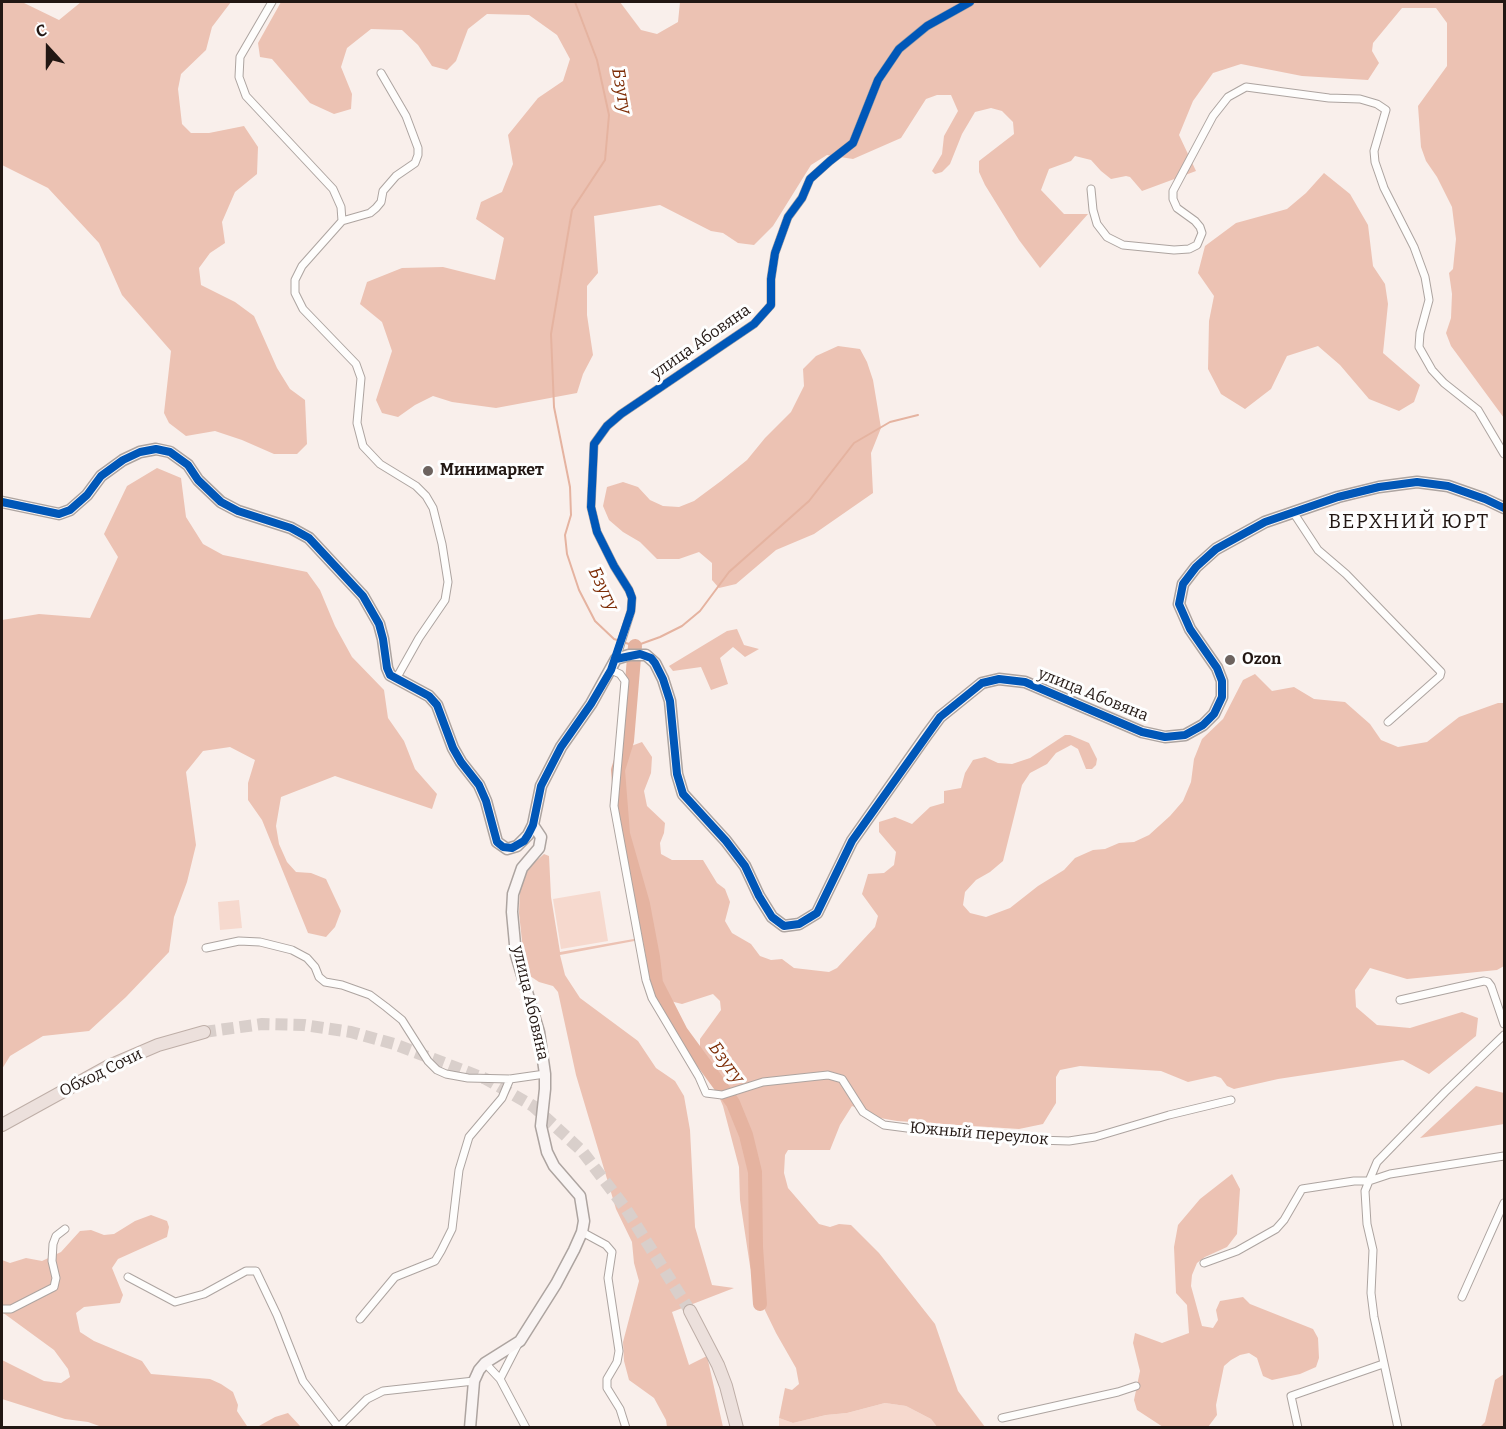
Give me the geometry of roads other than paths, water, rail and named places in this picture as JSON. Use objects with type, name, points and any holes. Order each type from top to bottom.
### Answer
[{"type":"highway","name":"Обход Сочи","points":[[2,1125],[118,1062],[158,1046],[204,1032]]},
{"type":"highway","points":[[690,1311],[718,1365],[737,1428]]},
{"type":"street","points":[[272,2],[240,57],[239,76],[246,96],[333,189],[341,207],[342,221]]},
{"type":"street","name":"улица Абовяна","points":[[396,679],[429,696],[437,705],[460,762],[479,785],[486,801],[497,842],[503,847],[512,848],[524,841],[533,825],[541,786],[561,747],[611,670],[631,611],[632,598],[629,590],[597,532],[591,507],[594,444],[606,426],[621,414],[754,324],[771,305],[771,279],[775,253],[788,217],[802,198],[810,179],[853,143],[878,80],[899,49],[927,26],[970,2]]},
{"type":"street","points":[[2,502],[59,514],[70,510],[87,495],[101,476],[123,460],[140,452],[156,449],[170,452],[188,465],[198,480],[221,502],[238,511],[291,528],[309,538],[324,553],[363,596],[379,624],[387,668],[396,679],[445,600],[448,582],[433,508],[416,486],[380,464],[363,446],[357,423],[361,378],[356,364],[303,309],[296,292],[296,280],[302,266],[342,221],[370,213],[381,201],[383,191],[396,176],[415,163],[418,148],[406,116],[381,73]]},
{"type":"street","points":[[1091,189],[1097,224],[1107,237],[1123,245],[1189,249],[1197,245],[1202,233],[1195,221],[1177,208],[1173,199],[1173,191],[1213,116],[1228,97],[1246,87],[1329,98],[1360,99],[1377,104],[1386,110],[1374,151],[1375,162],[1384,188],[1414,247],[1425,277],[1429,300],[1420,333],[1419,347],[1432,370],[1478,411],[1504,454]]},
{"type":"street","name":"улица Абовяна","points":[[616,659],[634,654],[651,658],[663,680],[670,701],[678,774],[683,794],[726,841],[745,866],[772,917],[784,926],[799,924],[817,913],[852,841],[940,717],[982,682],[999,679],[1025,682],[1142,732],[1165,736],[1185,735],[1203,725],[1214,714],[1222,697],[1222,681],[1217,668],[1190,629],[1179,604],[1183,584],[1196,567],[1216,549],[1265,522],[1338,497],[1379,487],[1418,482],[1448,486],[1504,508]]},
{"type":"street","points":[[1293,512],[1318,550],[1346,574],[1441,672],[1440,676],[1388,722]]},
{"type":"street","name":"Южный переулок","points":[[611,670],[620,674],[625,681],[614,806],[646,980],[652,998],[699,1077],[706,1093],[722,1095],[763,1082],[828,1074],[842,1079],[863,1112],[884,1125],[953,1134],[1069,1141],[1095,1137],[1169,1115],[1231,1100]]},
{"type":"street","name":"улица Абовяна","points":[[470,1428],[474,1381],[485,1363],[520,1341],[556,1284],[582,1232],[584,1221],[580,1196],[554,1166],[547,1152],[541,1126],[546,1089],[539,1032],[516,955],[512,912],[513,894],[522,868],[539,848],[541,837],[533,825]]},
{"type":"street","points":[[206,948],[239,941],[260,942],[292,950],[307,958],[325,982],[342,985],[370,995],[387,1007],[402,1020],[429,1061],[437,1070],[446,1074],[468,1078],[510,1079],[545,1074]]},
{"type":"street","points":[[1400,1000],[1484,981],[1491,986],[1504,1024]]},
{"type":"street","points":[[1398,1428],[1383,1364],[1371,1293],[1373,1250],[1364,1206],[1365,1191],[1377,1162],[1504,1035]]},
{"type":"street","points":[[360,1319],[396,1277],[435,1261],[452,1230],[459,1170],[469,1137],[502,1098],[510,1079]]},
{"type":"street","points":[[1204,1263],[1237,1251],[1276,1229],[1284,1220],[1302,1189],[1369,1181],[1390,1174],[1504,1156]]},
{"type":"street","points":[[1462,1297],[1504,1203]]},
{"type":"street","points":[[2,1309],[11,1309],[54,1287],[56,1278],[52,1261],[53,1244],[56,1236],[64,1229]]},
{"type":"street","points":[[582,1232],[606,1245],[612,1252],[608,1278],[619,1352],[617,1362],[607,1379],[608,1388],[620,1409],[626,1428]]},
{"type":"street","points":[[128,1277],[175,1302],[204,1294],[246,1271],[256,1271],[277,1315],[303,1381],[339,1427],[367,1399],[383,1391],[474,1381]]},
{"type":"street","points":[[500,1379],[520,1341]]},
{"type":"street","points":[[485,1363],[500,1379],[526,1428]]},
{"type":"street","points":[[1298,1428],[1291,1396],[1383,1364]]},
{"type":"street","points":[[1002,1418],[1136,1386]]},
{"type":"waterway","name":"Бзугу","points":[[575,2],[597,60],[609,115],[605,160],[572,210],[551,334],[554,407],[570,487],[571,515],[565,535],[567,554],[579,590],[595,621],[614,639],[635,646],[682,626],[700,611],[729,572],[809,501],[854,443],[890,422],[918,415]]},
{"type":"waterway","name":"Бзугу","points":[[635,646],[627,741],[618,770],[623,834],[643,904],[656,983],[681,1032],[733,1103],[746,1135],[755,1172],[756,1247],[760,1304]]},
{"type":"tunnel","points":[[204,1032],[262,1024],[304,1025],[351,1032],[394,1044],[486,1079],[533,1106],[582,1151],[626,1209],[690,1311]]},
{"type":"place","name":"Минимаркет","points":[[428,471]]},
{"type":"place","name":"Ozon","points":[[1230,660]]},
{"type":"district","name":"ВЕРХНИЙ ЮРТ","points":[[1409,522]]}]
